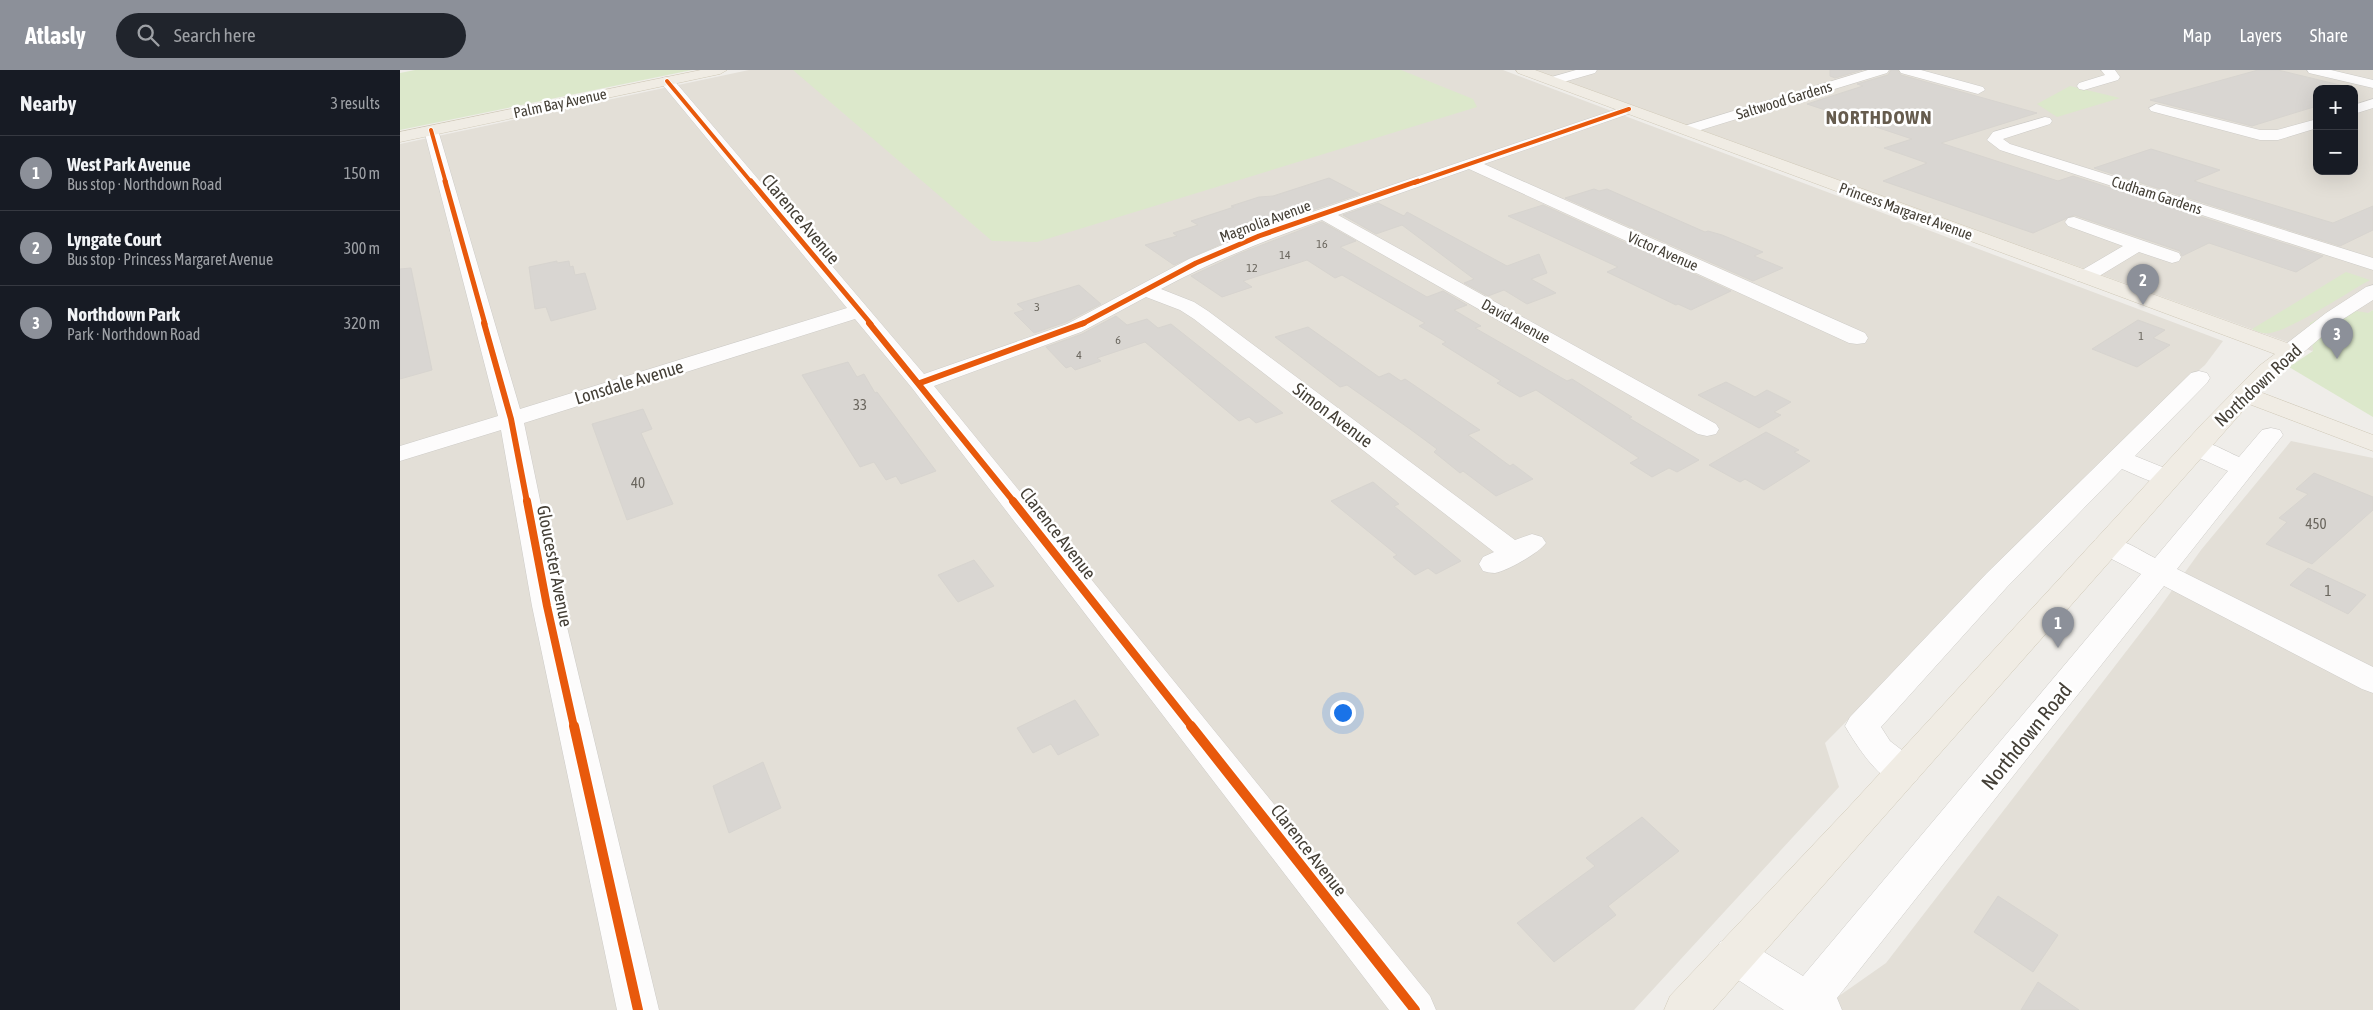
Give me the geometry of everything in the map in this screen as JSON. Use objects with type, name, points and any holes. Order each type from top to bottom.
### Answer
[{"type":"main road","name":"Palm Bay Avenue","points":[[400,137],[720,70]]},
{"type":"main road","name":"Princess Margaret Avenue","points":[[1523,70],[2290,352]]},
{"type":"main road","name":"Northdown Road","points":[[1685,1010],[2195,447],[2251,388],[2290,352]]},
{"type":"main road","points":[[2251,388],[2373,430]]},
{"type":"main road","points":[[2251,388],[2373,444]]},
{"type":"street","points":[[1553,81],[1590,70]]},
{"type":"street","name":"Saltwood Gardens","points":[[1686,130],[1882,70]]},
{"type":"street","points":[[1906,70],[1978,90]]},
{"type":"street","points":[[2314,70],[2373,84]]},
{"type":"street","points":[[2084,86],[2106,76],[2119,86]]},
{"type":"street","name":"Clarence Avenue","points":[[667,81],[920,383],[1415,1010]]},
{"type":"street","points":[[2358,109],[2373,103]]},
{"type":"street","points":[[2156,108],[2181,120],[2260,135],[2278,135],[2313,123]]},
{"type":"street","name":"Magnolia Avenue","points":[[920,383],[1074,328],[1230,247],[1629,109]]},
{"type":"street","name":"Cudham Gardens","points":[[2045,121],[1998,135],[1995,140],[2006,146],[2373,264]]},
{"type":"street","name":"Gloucester Avenue","points":[[431,130],[510,419],[547,606],[638,1010]]},
{"type":"street","name":"Victor Avenue","points":[[1470,164],[1857,338]]},
{"type":"street","name":"David Avenue","points":[[1324,214],[1706,430]]},
{"type":"street","points":[[2074,222],[2172,257]]},
{"type":"street","points":[[2084,277],[2137,245]]},
{"type":"street","name":"Simon Avenue","points":[[1145,290],[1187,306],[1201,315],[1513,553]]},
{"type":"street","name":"Northdown Road","points":[[2290,352],[2333,317],[2373,291]]},
{"type":"street","name":"Lonsdale Avenue","points":[[400,454],[859,311]]},
{"type":"street","points":[[1904,770],[1878,751],[1862,726],[1997,580],[2199,378]]},
{"type":"street","name":"Northdown Road","points":[[1815,1006],[2271,435]]},
{"type":"street","points":[[2195,447],[2243,468]]},
{"type":"street","points":[[2120,459],[2168,478]]},
{"type":"street","points":[[2106,545],[2373,682]]},
{"type":"street","points":[[1734,955],[1815,1006]]},
{"type":"shaded area","points":[[749,70],[1503,70],[2223,341],[2205,365],[2169,396],[1825,743],[1839,787],[1634,1010],[400,1010],[400,144]]},
{"type":"shaded area","points":[[1535,70],[2373,70],[2373,310],[2312,351]]},
{"type":"shaded area","points":[[2291,441],[2373,458],[2373,1010],[1819,1010],[1886,963],[2155,614],[2201,550]]},
{"type":"green space","points":[[415,70],[692,70],[400,130],[400,73]]},
{"type":"green space","points":[[793,70],[1401,70],[1473,99],[1477,107],[1037,242],[992,241]]},
{"type":"green space","points":[[2070,86],[2120,98],[2057,117],[2037,104]]},
{"type":"green space","points":[[2346,272],[2370,280],[2280,330],[2265,333],[2252,329]]},
{"type":"green space","points":[[2373,310],[2373,417],[2289,367],[2313,351],[2310,323],[2338,313],[2354,311],[2368,313]]},
{"type":"building","points":[[1830,70],[1862,70],[1835,78],[1830,76]]},
{"type":"building","points":[[1891,70],[1897,70],[1901,75],[2037,113],[1941,143],[2058,181],[2073,176],[2323,256],[2296,272],[2209,243],[2182,256],[2180,251],[2074,215],[2033,233],[1883,181],[1927,163],[1884,148],[1912,139],[1807,104],[1863,86],[1857,84],[1888,75]]},
{"type":"building","points":[[2258,70],[2278,70],[2340,85],[2313,85],[2313,107],[2252,126],[2150,100]]},
{"type":"building","points":[[2151,149],[2220,170],[2194,181],[2333,223],[2373,206],[2373,230],[2340,246],[2094,168]]},
{"type":"building","points":[[1329,178],[1360,194],[1252,230],[1174,265],[1145,245],[1177,236],[1173,233],[1198,225],[1191,221],[1234,207],[1231,206],[1259,197],[1273,196]]},
{"type":"building","points":[[1594,189],[1599,191],[1607,189],[1705,232],[1708,231],[1722,235],[1763,252],[1754,256],[1783,268],[1753,281],[1565,198]]},
{"type":"building","points":[[1378,203],[1404,216],[1407,212],[1507,266],[1539,254],[1547,273],[1531,279],[1556,293],[1527,304],[1504,290],[1488,296],[1464,283],[1474,279],[1402,225],[1376,234],[1343,215]]},
{"type":"building","points":[[1543,205],[1731,291],[1691,310],[1678,304],[1676,305],[1607,272],[1618,267],[1508,216]]},
{"type":"building","points":[[1322,222],[1356,241],[1340,247],[1427,297],[1443,291],[1467,305],[1454,310],[1481,326],[1475,328],[1567,381],[1572,379],[1632,417],[1629,418],[1699,460],[1677,472],[1669,468],[1652,477],[1630,463],[1639,458],[1536,390],[1520,397],[1497,383],[1501,381],[1442,344],[1446,342],[1419,326],[1425,323],[1342,275],[1335,278],[1307,260],[1243,281],[1252,287],[1222,297],[1191,276],[1241,253]]},
{"type":"building","points":[[557,261],[557,263],[569,261],[570,267],[573,266],[575,275],[585,273],[596,309],[551,321],[546,307],[535,309],[529,267]]},
{"type":"building","points":[[411,268],[432,370],[400,379],[400,269]]},
{"type":"building","points":[[1079,285],[1101,304],[1066,322],[1034,333],[1014,313],[1024,310],[1017,304]]},
{"type":"building","points":[[1116,316],[1127,325],[1147,319],[1158,328],[1171,324],[1283,413],[1256,423],[1249,417],[1239,421],[1145,342],[1097,358],[1101,361],[1075,370],[1071,366],[1066,368],[1046,347],[1082,334]]},
{"type":"building","points":[[2138,320],[2165,330],[2153,338],[2170,345],[2137,367],[2092,349]]},
{"type":"building","points":[[1308,327],[1379,377],[1389,373],[1401,381],[1405,379],[1480,430],[1468,435],[1510,466],[1513,464],[1533,479],[1496,496],[1463,471],[1460,473],[1434,452],[1437,449],[1410,429],[1347,385],[1340,387],[1275,337]]},
{"type":"building","points":[[848,362],[857,377],[864,374],[875,393],[877,392],[936,471],[901,484],[896,476],[886,480],[874,462],[860,467],[802,375]]},
{"type":"building","points":[[1726,382],[1755,397],[1767,390],[1791,402],[1774,412],[1781,415],[1759,428],[1698,395]]},
{"type":"building","points":[[643,409],[652,429],[641,433],[673,504],[627,520],[592,424]]},
{"type":"building","points":[[1766,432],[1799,450],[1794,452],[1810,461],[1764,490],[1745,479],[1740,482],[1709,465]]},
{"type":"building","points":[[2314,473],[2373,497],[2373,510],[2312,564],[2266,544],[2287,522],[2279,518],[2308,494],[2296,489]]},
{"type":"building","points":[[1373,482],[1399,504],[1394,506],[1461,561],[1436,574],[1428,568],[1415,575],[1393,557],[1397,555],[1331,501]]},
{"type":"building","points":[[974,560],[994,586],[958,602],[938,575]]},
{"type":"building","points":[[2308,568],[2366,595],[2348,614],[2290,585]]},
{"type":"building","points":[[1075,700],[1099,735],[1058,755],[1051,744],[1033,753],[1017,728]]},
{"type":"building","points":[[763,762],[781,808],[729,833],[713,786]]},
{"type":"building","points":[[1642,817],[1679,851],[1608,906],[1616,915],[1554,962],[1517,923],[1595,866],[1586,858]]},
{"type":"building","points":[[1998,896],[2058,935],[2033,972],[1974,932]]},
{"type":"building","points":[[2038,982],[2079,1010],[2021,1010]]},
{"type":"cycle path","points":[[667,81],[920,383],[1415,1010]]},
{"type":"cycle path","points":[[920,383],[1074,328],[1196,263],[1259,236],[1629,109]]},
{"type":"cycle path","points":[[431,130],[511,419],[547,606],[638,1010]]},
{"type":"place","name":"Lyngate Court","points":[[2143,305]]},
{"type":"place","name":"Northdown Park","points":[[2337,359]]},
{"type":"place","name":"West Park Avenue","points":[[2058,648]]},
{"type":"district","name":"NORTHDOWN","points":[[1879,117]]}]
